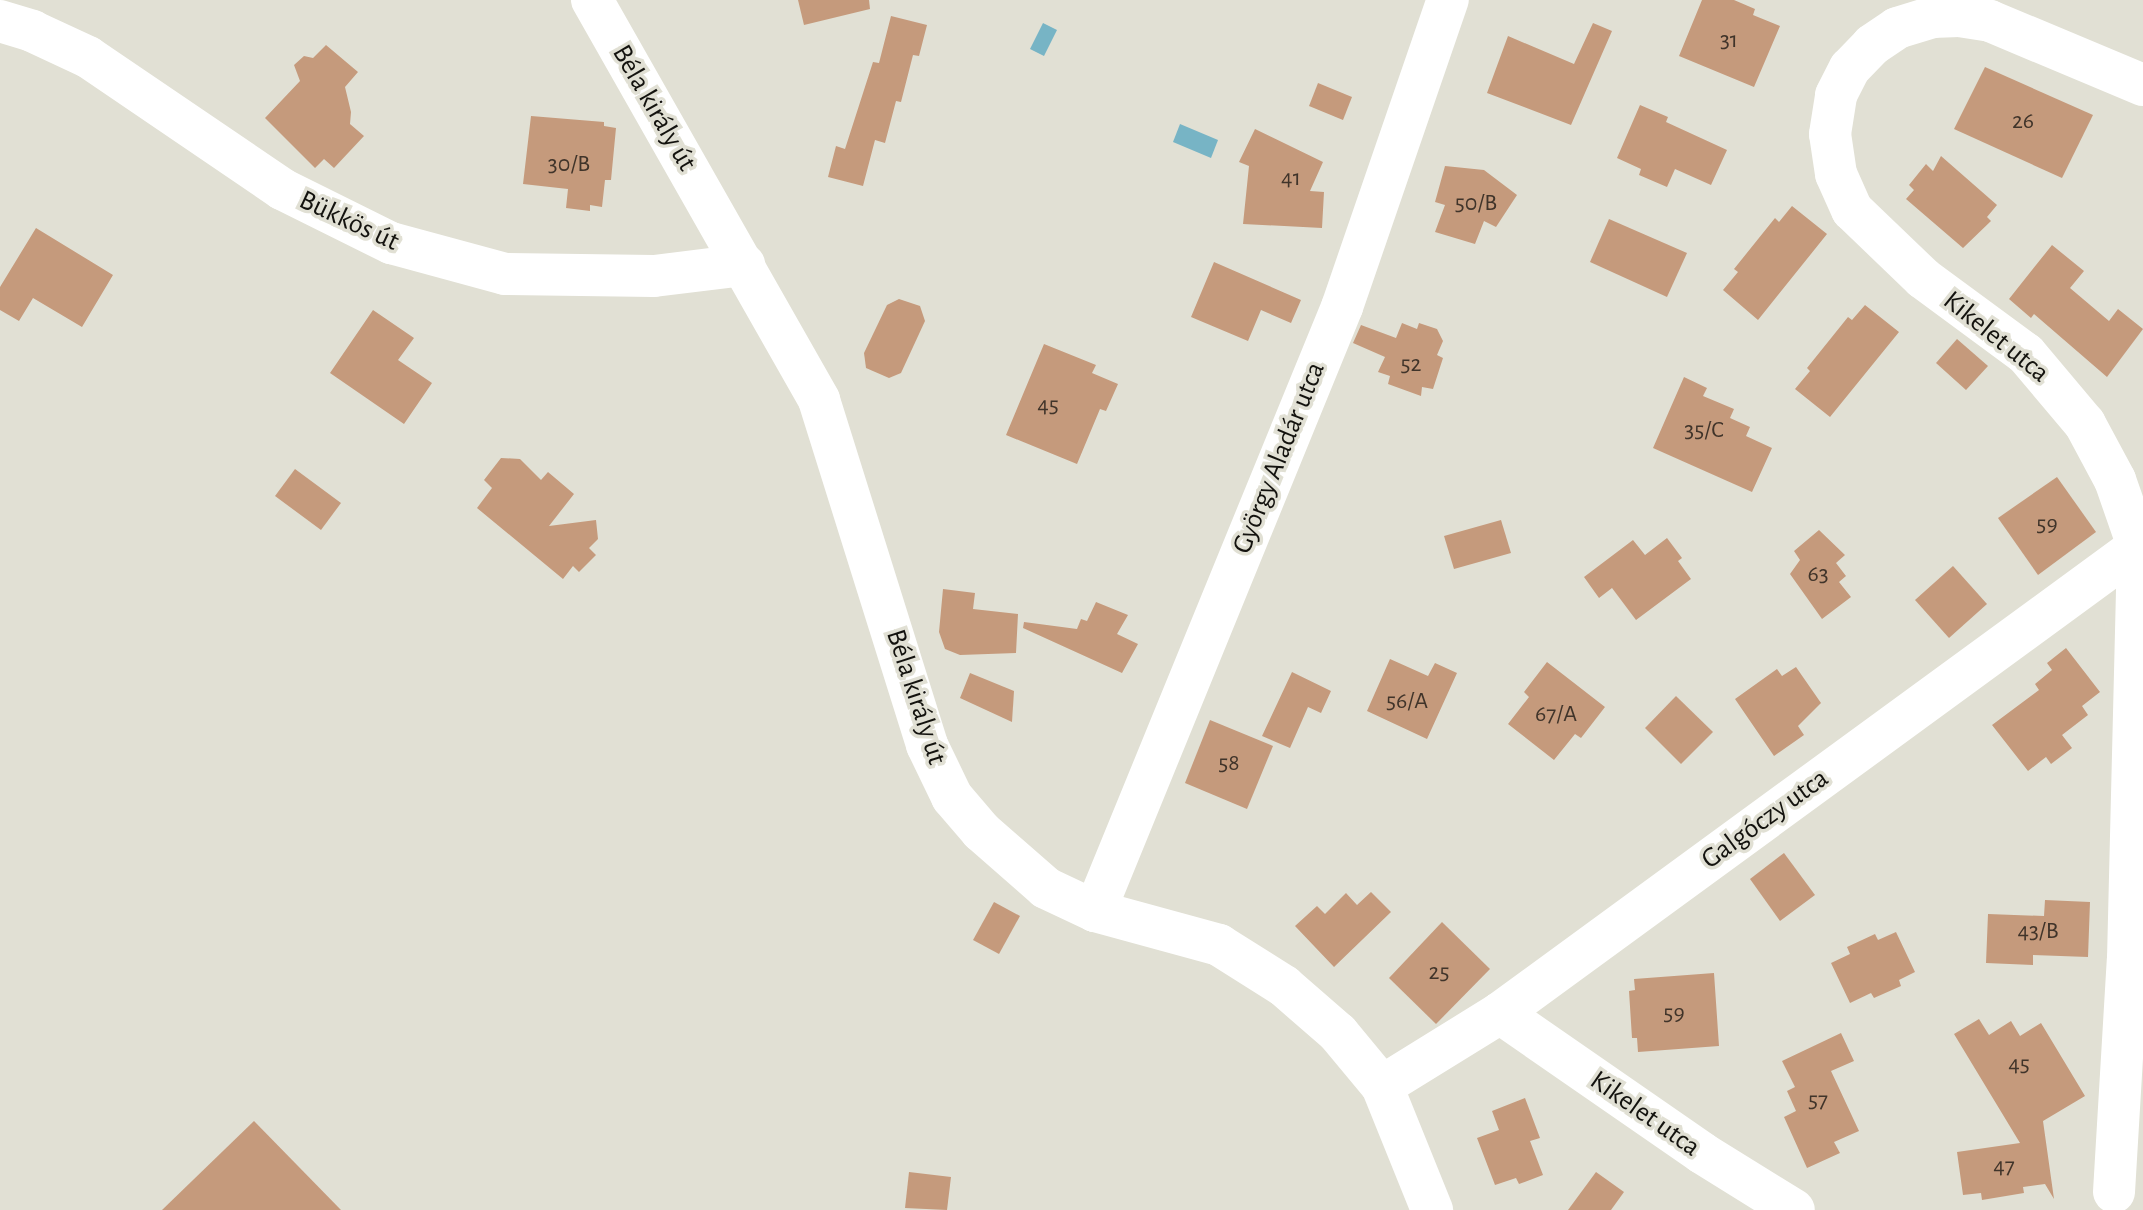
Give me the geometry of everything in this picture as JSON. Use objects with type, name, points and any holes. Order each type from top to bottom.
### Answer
[{"type":"street","name":"Béla király út","points":[[592,0],[819,400],[927,745],[952,797],[981,831],[1046,888],[1095,911],[1219,945],[1284,986],[1327,1023],[1382,1086],[1432,1210]]},
{"type":"street","name":"György Aladár utca","points":[[1095,911],[1342,307],[1448,0]]},
{"type":"street","name":"Kikelet utca","points":[[2114,1192],[2128,959],[2141,545],[2115,480],[2085,424],[2026,354],[1923,278],[1852,210],[1836,174],[1830,134],[1836,95],[1850,68],[1872,45],[1897,28],[1932,17],[1959,16],[1990,21],[2043,40],[2143,85]]},
{"type":"street","name":"Bükkös út","points":[[0,21],[32,31],[88,57],[282,189],[391,243],[415,251],[505,274],[654,276],[744,265]]},
{"type":"street","name":"Galgóczy utca","points":[[1382,1086],[1500,1013],[2141,545]]},
{"type":"street","name":"Kikelet utca","points":[[1500,1013],[1702,1153],[1794,1210]]},
{"type":"water","points":[[1043,23],[1057,30],[1044,56],[1030,49]]},
{"type":"water","points":[[1180,124],[1218,140],[1211,158],[1173,142]]},
{"type":"building","points":[[798,0],[869,0],[870,9],[804,25]]},
{"type":"building","points":[[1702,0],[1734,0],[1755,9],[1753,15],[1780,26],[1754,87],[1679,56]]},
{"type":"building","points":[[891,16],[927,25],[919,56],[913,55],[901,102],[896,101],[885,143],[875,140],[863,186],[828,177],[836,146],[845,149],[873,62],[879,63]]},
{"type":"building","points":[[1593,23],[1612,31],[1571,125],[1487,93],[1508,36],[1574,64]]},
{"type":"building","points":[[326,45],[358,72],[345,87],[351,112],[350,124],[364,136],[334,168],[324,159],[315,168],[265,118],[300,81],[294,65],[304,56],[313,58]]},
{"type":"building","points":[[1985,67],[2093,115],[2062,178],[1954,129]]},
{"type":"building","points":[[1318,83],[1352,97],[1343,120],[1309,106]]},
{"type":"building","points":[[1640,105],[1668,117],[1666,122],[1727,150],[1711,185],[1675,169],[1667,187],[1639,175],[1641,169],[1617,158]]},
{"type":"building","points":[[531,116],[604,122],[604,126],[616,128],[611,180],[605,180],[602,207],[590,205],[590,211],[566,208],[568,189],[523,184]]},
{"type":"building","points":[[1255,129],[1323,162],[1310,191],[1324,192],[1322,228],[1243,224],[1249,166],[1239,162]]},
{"type":"building","points":[[1941,156],[1997,205],[1987,217],[1991,221],[1963,248],[1906,199],[1914,190],[1909,185],[1926,164],[1933,171]]},
{"type":"building","points":[[1445,166],[1484,170],[1517,195],[1496,227],[1484,221],[1475,244],[1435,232],[1445,205],[1435,202]]},
{"type":"building","points":[[1792,206],[1827,234],[1758,320],[1723,290],[1738,272],[1734,269],[1775,218],[1779,222]]},
{"type":"building","points":[[1609,219],[1687,253],[1667,297],[1590,262]]},
{"type":"building","points":[[36,228],[113,275],[82,327],[33,298],[19,321],[0,310],[0,287]]},
{"type":"building","points":[[2052,245],[2084,271],[2070,288],[2109,321],[2118,309],[2143,329],[2107,377],[2034,314],[2031,318],[2009,299]]},
{"type":"building","points":[[1214,262],[1301,300],[1291,323],[1261,310],[1248,341],[1191,317]]},
{"type":"building","points":[[899,299],[920,306],[925,321],[901,373],[889,378],[866,368],[864,353],[887,305]]},
{"type":"building","points":[[1865,305],[1899,332],[1830,417],[1795,389],[1810,371],[1807,368],[1848,317],[1852,320]]},
{"type":"building","points":[[373,310],[414,338],[398,360],[432,383],[404,424],[330,373]]},
{"type":"building","points":[[1402,323],[1417,329],[1419,323],[1437,329],[1443,341],[1437,355],[1443,358],[1433,389],[1422,387],[1421,396],[1388,384],[1390,376],[1378,372],[1385,357],[1353,343],[1361,325],[1396,338]]},
{"type":"building","points":[[1957,339],[1988,366],[1966,390],[1936,363]]},
{"type":"building","points":[[1044,344],[1096,365],[1092,373],[1118,384],[1106,411],[1100,409],[1077,464],[1006,435]]},
{"type":"building","points":[[1684,377],[1707,388],[1703,396],[1734,409],[1730,418],[1750,427],[1746,436],[1772,448],[1752,492],[1653,448]]},
{"type":"building","points":[[501,458],[520,459],[541,480],[548,472],[574,494],[549,526],[596,520],[598,539],[589,548],[596,555],[579,572],[573,566],[563,579],[477,508],[492,488],[484,480]]},
{"type":"building","points":[[295,469],[341,503],[321,530],[275,496]]},
{"type":"building","points":[[2057,477],[2096,532],[2038,575],[1998,518]]},
{"type":"building","points":[[1501,520],[1511,553],[1454,569],[1444,536]]},
{"type":"building","points":[[1819,530],[1845,555],[1836,563],[1846,576],[1839,582],[1851,597],[1822,619],[1790,574],[1800,560],[1794,551]]},
{"type":"building","points":[[1667,538],[1682,558],[1678,561],[1691,579],[1636,620],[1612,588],[1599,598],[1584,577],[1633,540],[1645,555]]},
{"type":"building","points":[[1953,566],[1987,604],[1949,638],[1915,600]]},
{"type":"building","points":[[943,589],[975,593],[973,609],[1018,614],[1016,653],[960,655],[945,649],[939,632]]},
{"type":"building","points":[[1096,602],[1128,615],[1117,634],[1138,644],[1122,673],[1023,628],[1024,622],[1077,629],[1081,619],[1087,621]]},
{"type":"building","points":[[2066,648],[2100,692],[2082,706],[2088,715],[2062,735],[2072,748],[2051,764],[2046,757],[2028,771],[1992,725],[2039,690],[2035,684],[2052,670],[2047,663]]},
{"type":"building","points":[[1390,659],[1428,676],[1435,663],[1457,673],[1427,739],[1367,711]]},
{"type":"building","points":[[1547,662],[1605,707],[1581,738],[1575,734],[1554,760],[1508,724],[1529,697],[1524,692]]},
{"type":"building","points":[[1796,667],[1821,703],[1798,726],[1804,735],[1774,756],[1735,699],[1777,669],[1782,676]]},
{"type":"building","points":[[1292,672],[1331,691],[1321,713],[1308,707],[1290,748],[1262,736]]},
{"type":"building","points":[[970,673],[1014,691],[1012,722],[960,698]]},
{"type":"building","points":[[1676,696],[1713,732],[1681,764],[1645,728]]},
{"type":"building","points":[[1210,720],[1273,746],[1247,809],[1185,783]]},
{"type":"building","points":[[1784,853],[1815,895],[1780,921],[1750,879]]},
{"type":"building","points":[[1371,892],[1391,912],[1334,967],[1295,926],[1317,906],[1325,914],[1346,893],[1357,905]]},
{"type":"building","points":[[2045,900],[2090,902],[2088,957],[2033,955],[2033,965],[1986,963],[1988,914],[2044,916]]},
{"type":"building","points":[[994,902],[1020,916],[999,954],[973,940]]},
{"type":"building","points":[[1442,922],[1490,969],[1436,1024],[1389,978]]},
{"type":"building","points":[[1896,932],[1915,972],[1899,980],[1901,986],[1874,998],[1871,993],[1850,1003],[1831,963],[1850,954],[1847,947],[1875,934],[1878,940]]},
{"type":"building","points":[[1714,973],[1719,1046],[1638,1052],[1637,1038],[1632,1038],[1629,991],[1635,990],[1634,979]]},
{"type":"building","points":[[1979,1019],[1989,1035],[2011,1021],[2020,1036],[2041,1023],[2085,1096],[2043,1121],[2054,1199],[2045,1184],[2023,1187],[2024,1193],[1982,1200],[1981,1193],[1963,1195],[1957,1152],[2020,1143],[1954,1034]]},
{"type":"building","points":[[1841,1033],[1854,1061],[1831,1071],[1859,1131],[1834,1142],[1840,1153],[1807,1168],[1784,1117],[1796,1111],[1787,1091],[1795,1087],[1782,1061]]},
{"type":"building","points":[[1525,1098],[1540,1138],[1530,1141],[1543,1175],[1519,1184],[1516,1178],[1495,1185],[1477,1138],[1499,1130],[1492,1111]]},
{"type":"building","points":[[254,1121],[341,1210],[162,1210]]},
{"type":"building","points":[[909,1172],[951,1177],[947,1210],[905,1208]]},
{"type":"building","points":[[1596,1172],[1624,1192],[1611,1210],[1568,1210]]}]
